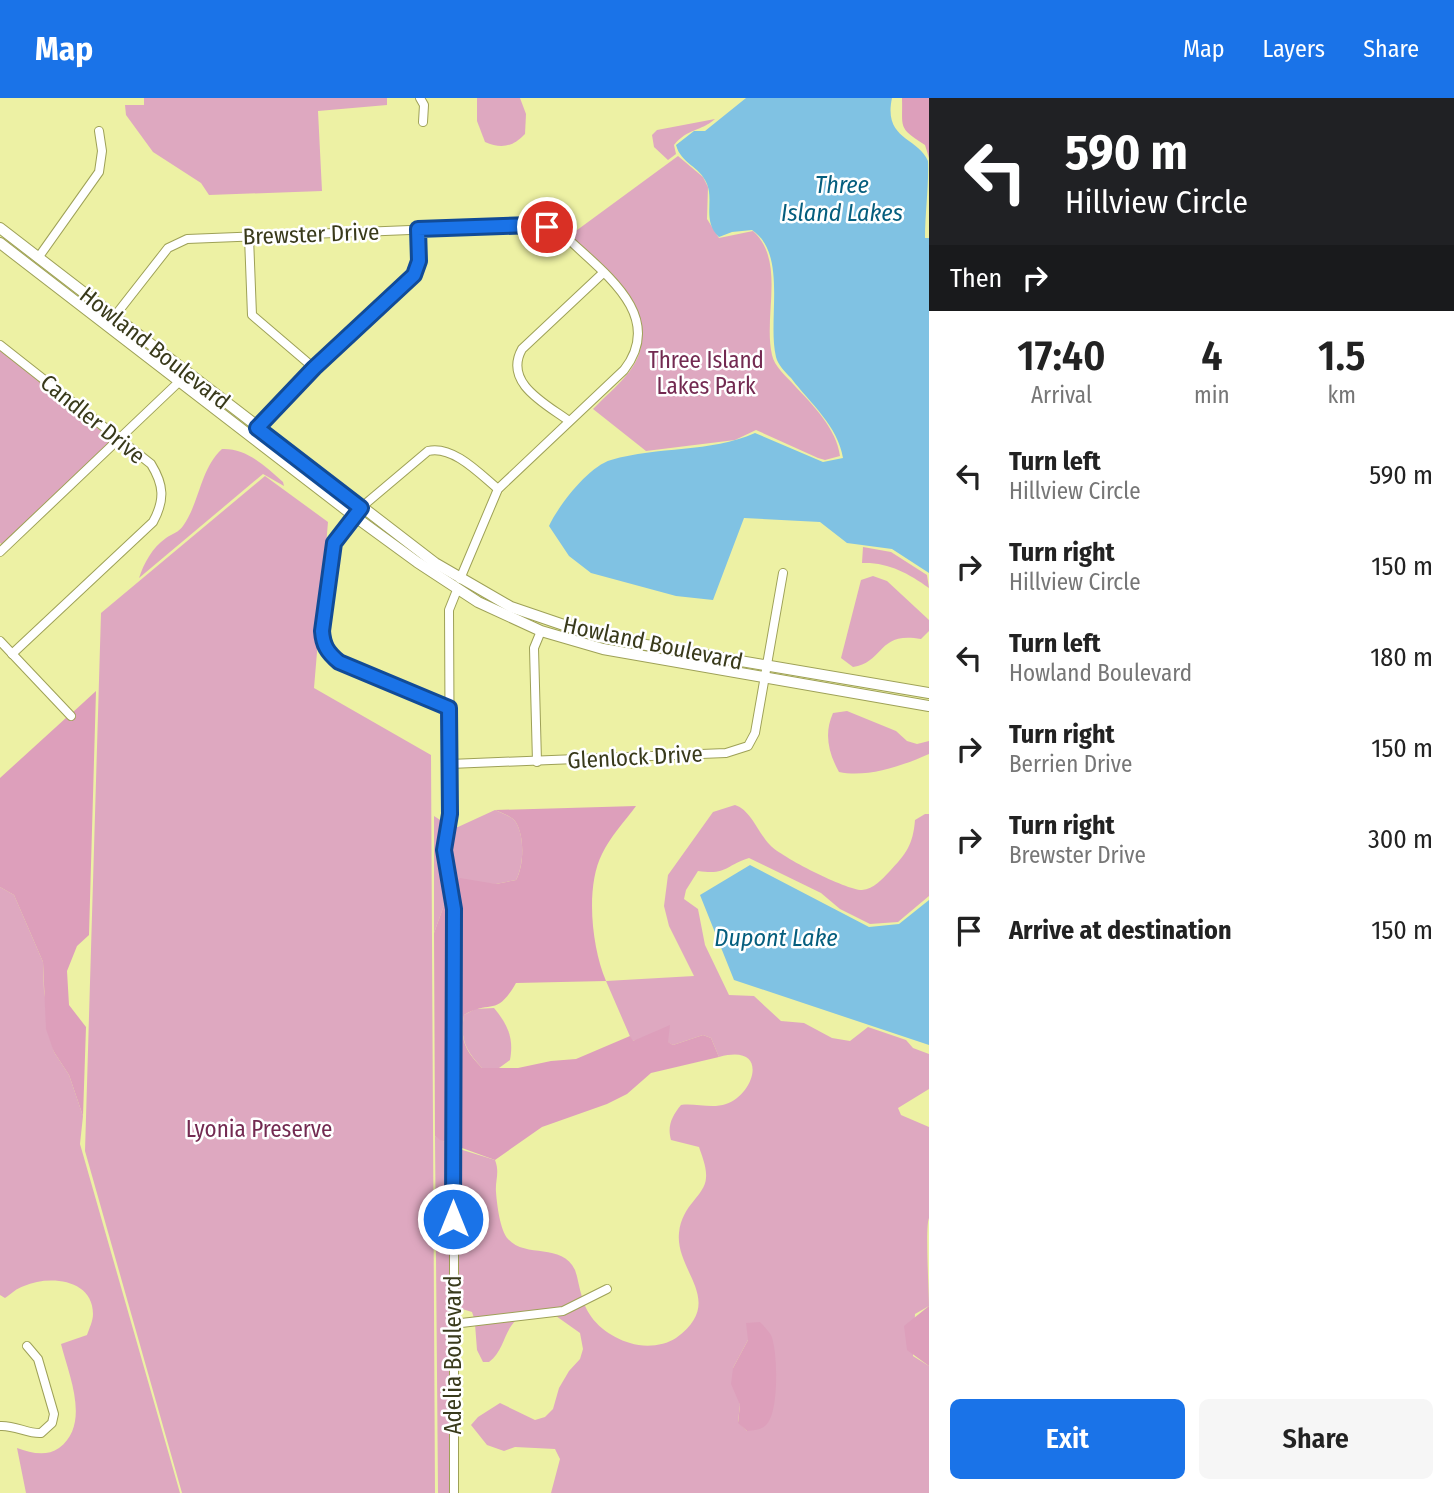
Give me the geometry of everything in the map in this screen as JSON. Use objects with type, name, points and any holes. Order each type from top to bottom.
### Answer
[{"type":"main road","name":"Howland Boulevard","points":[[0,228],[114,317],[184,377],[358,512],[459,584],[541,631],[603,649],[929,693]]},
{"type":"main road","name":"Howland Boulevard","points":[[0,243],[257,428],[358,512]]},
{"type":"main road","name":"Howland Boulevard","points":[[459,584],[475,588],[523,611],[599,637],[929,706]]},
{"type":"street","points":[[420,98],[424,105],[423,122]]},
{"type":"street","points":[[38,257],[99,172],[102,151],[99,131]]},
{"type":"street","name":"Brewster Drive","points":[[114,317],[168,248],[178,242],[418,229],[542,226],[565,236],[630,302],[636,313],[639,337],[636,349],[624,370],[498,489],[459,584]]},
{"type":"street","points":[[257,428],[314,368],[414,275],[419,261],[418,229]]},
{"type":"street","points":[[249,237],[252,315],[314,368]]},
{"type":"street","points":[[569,421],[520,381],[516,369],[518,356],[522,349],[603,273]]},
{"type":"street","name":"Candler Drive","points":[[0,345],[151,464],[162,489],[160,509],[153,522],[12,654]]},
{"type":"street","points":[[0,552],[184,377]]},
{"type":"street","points":[[449,708],[339,662],[323,645],[322,631],[334,543],[358,512],[428,450],[437,449],[456,456],[498,489]]},
{"type":"street","name":"Glenlock Drive","points":[[450,764],[739,751],[748,746],[755,733],[783,573]]},
{"type":"street","name":"Adelia Boulevard","points":[[453,1493],[454,909],[444,850],[450,814],[449,610],[459,584]]},
{"type":"street","points":[[537,762],[534,648],[541,631]]},
{"type":"street","points":[[0,641],[71,716]]},
{"type":"street","points":[[453,1324],[563,1311],[607,1289]]},
{"type":"street","points":[[0,1426],[12,1425],[41,1433],[52,1423],[54,1414],[38,1359],[27,1346]]},
{"type":"green space","points":[[144,98],[387,98],[387,105],[318,111],[322,191],[209,195],[201,183],[153,152],[126,115],[125,105],[144,105]]},
{"type":"green space","points":[[477,98],[520,98],[526,114],[525,134],[506,146],[485,142],[477,121]]},
{"type":"green space","points":[[715,119],[679,140],[674,145],[676,154],[668,160],[654,147],[652,135],[657,130]]},
{"type":"green space","name":"Three Island Lakes Park","points":[[678,156],[703,177],[708,187],[707,219],[719,238],[753,231],[763,243],[771,273],[770,340],[773,359],[823,418],[834,436],[840,456],[825,460],[818,458],[756,430],[735,440],[646,451],[593,409],[632,367],[641,344],[641,329],[637,313],[569,236]]},
{"type":"green space","points":[[0,350],[110,438],[110,443],[3,545],[0,543]]},
{"type":"green space","points":[[222,449],[240,451],[255,459],[283,482],[284,486],[263,474],[139,578],[146,561],[157,546],[180,530],[189,517],[204,476]]},
{"type":"green space","name":"Lyonia Preserve","points":[[265,476],[328,522],[314,688],[431,755],[435,1493],[182,1493],[85,1151],[101,613]]},
{"type":"green space","points":[[863,547],[891,552],[927,575],[929,588],[897,570],[880,564],[862,563]]},
{"type":"green space","points":[[873,576],[887,581],[929,620],[929,631],[921,639],[896,639],[871,659],[853,667],[841,658],[861,580]]},
{"type":"green space","points":[[847,711],[896,731],[907,741],[917,744],[929,741],[929,754],[896,767],[873,772],[839,772],[832,757],[828,735],[833,713]]},
{"type":"green space","points":[[735,805],[741,808],[776,850],[829,879],[862,890],[877,883],[895,866],[910,843],[915,820],[929,814],[929,896],[898,922],[870,924],[840,909],[821,893],[749,858],[721,871],[698,871],[686,890],[684,899],[698,909],[705,945],[729,995],[754,996],[781,1021],[804,1023],[832,1038],[850,1041],[868,1027],[906,1040],[913,1048],[929,1054],[929,1089],[898,1108],[901,1115],[929,1127],[929,1306],[915,1314],[913,1356],[929,1366],[929,1493],[551,1493],[560,1459],[555,1449],[515,1447],[504,1451],[487,1445],[471,1425],[478,1417],[500,1403],[535,1420],[545,1417],[553,1409],[559,1388],[580,1359],[583,1349],[580,1333],[556,1316],[584,1303],[596,1323],[609,1333],[636,1345],[648,1346],[676,1338],[691,1324],[697,1311],[695,1286],[684,1261],[679,1233],[684,1215],[705,1184],[706,1170],[699,1147],[671,1140],[670,1126],[681,1105],[721,1105],[736,1099],[750,1081],[751,1063],[746,1057],[719,1057],[711,1038],[703,1035],[673,1045],[667,1042],[668,1036],[632,1041],[606,981],[694,976],[669,926],[664,906],[668,875],[713,812]],"holes":[[[748,1340],[747,1431],[738,1422],[740,1405],[733,1368]]]},
{"type":"green space","points":[[495,810],[513,819],[518,827],[522,842],[519,874],[516,880],[496,884],[452,883],[434,933],[434,816],[451,827],[458,827]]},
{"type":"green space","points":[[0,887],[14,895],[43,962],[44,991],[54,1052],[69,1075],[83,1116],[80,1144],[180,1493],[26,1493],[17,1448],[44,1453],[59,1448],[69,1438],[76,1413],[75,1399],[61,1344],[87,1335],[93,1314],[86,1293],[68,1283],[45,1281],[19,1288],[5,1298],[0,1295]]},
{"type":"green space","points":[[494,1008],[509,1032],[510,1060],[499,1068],[482,1068],[465,1044],[464,1015],[475,1009]]},
{"type":"green space","points":[[435,1136],[453,1147],[495,1160],[497,1204],[505,1235],[516,1245],[553,1253],[569,1261],[575,1270],[582,1297],[562,1308],[474,1318],[472,1312],[459,1308],[456,1302],[455,1320],[449,1321],[451,1493],[438,1493]]},
{"type":"green space","points":[[516,1320],[494,1358],[483,1362],[477,1350],[475,1324]]},
{"type":"shaded area","points":[[902,98],[929,98],[929,158],[925,145],[903,126]]},
{"type":"shaded area","points":[[96,691],[89,935],[77,946],[67,971],[69,1005],[86,1027],[83,1116],[69,1075],[54,1052],[46,1029],[43,962],[14,895],[0,887],[0,778],[67,717],[71,720],[75,716],[72,713]]},
{"type":"shaded area","points":[[636,806],[605,848],[593,884],[594,935],[606,981],[516,983],[503,1001],[464,1015],[465,1044],[482,1068],[518,1068],[576,1059],[630,1036],[633,1041],[670,1025],[668,1042],[673,1045],[703,1035],[711,1038],[719,1057],[651,1073],[627,1094],[542,1127],[495,1160],[440,1140],[435,1136],[434,933],[452,883],[460,878],[496,884],[516,880],[522,859],[522,842],[518,827],[513,819],[495,810]]},
{"type":"shaded area","points":[[929,1306],[929,1366],[907,1350],[904,1326]]},
{"type":"shaded area","points":[[760,1322],[771,1335],[773,1343],[776,1367],[774,1407],[767,1424],[761,1429],[747,1431],[738,1423],[740,1405],[731,1384],[733,1368],[748,1340],[746,1323]]},
{"type":"water","name":"Three Island Lakes","points":[[746,98],[892,98],[892,122],[928,161],[925,238],[929,238],[929,573],[892,549],[847,543],[820,522],[744,518],[713,600],[676,596],[591,573],[569,556],[549,526],[559,508],[584,478],[611,460],[720,444],[755,433],[823,462],[843,458],[829,425],[777,360],[774,342],[773,271],[770,255],[763,241],[752,230],[732,232],[719,237],[711,224],[707,184],[700,173],[682,157],[676,145],[694,131],[705,131]]},
{"type":"water","name":"Dupont Lake","points":[[750,865],[869,927],[899,924],[929,900],[929,1045],[734,980],[700,895]]},
{"type":"route","points":[[453,1219],[454,909],[444,850],[450,814],[449,708],[339,662],[323,645],[322,631],[334,543],[361,508],[257,428],[314,368],[414,275],[419,261],[418,229],[533,225],[547,227]]}]
